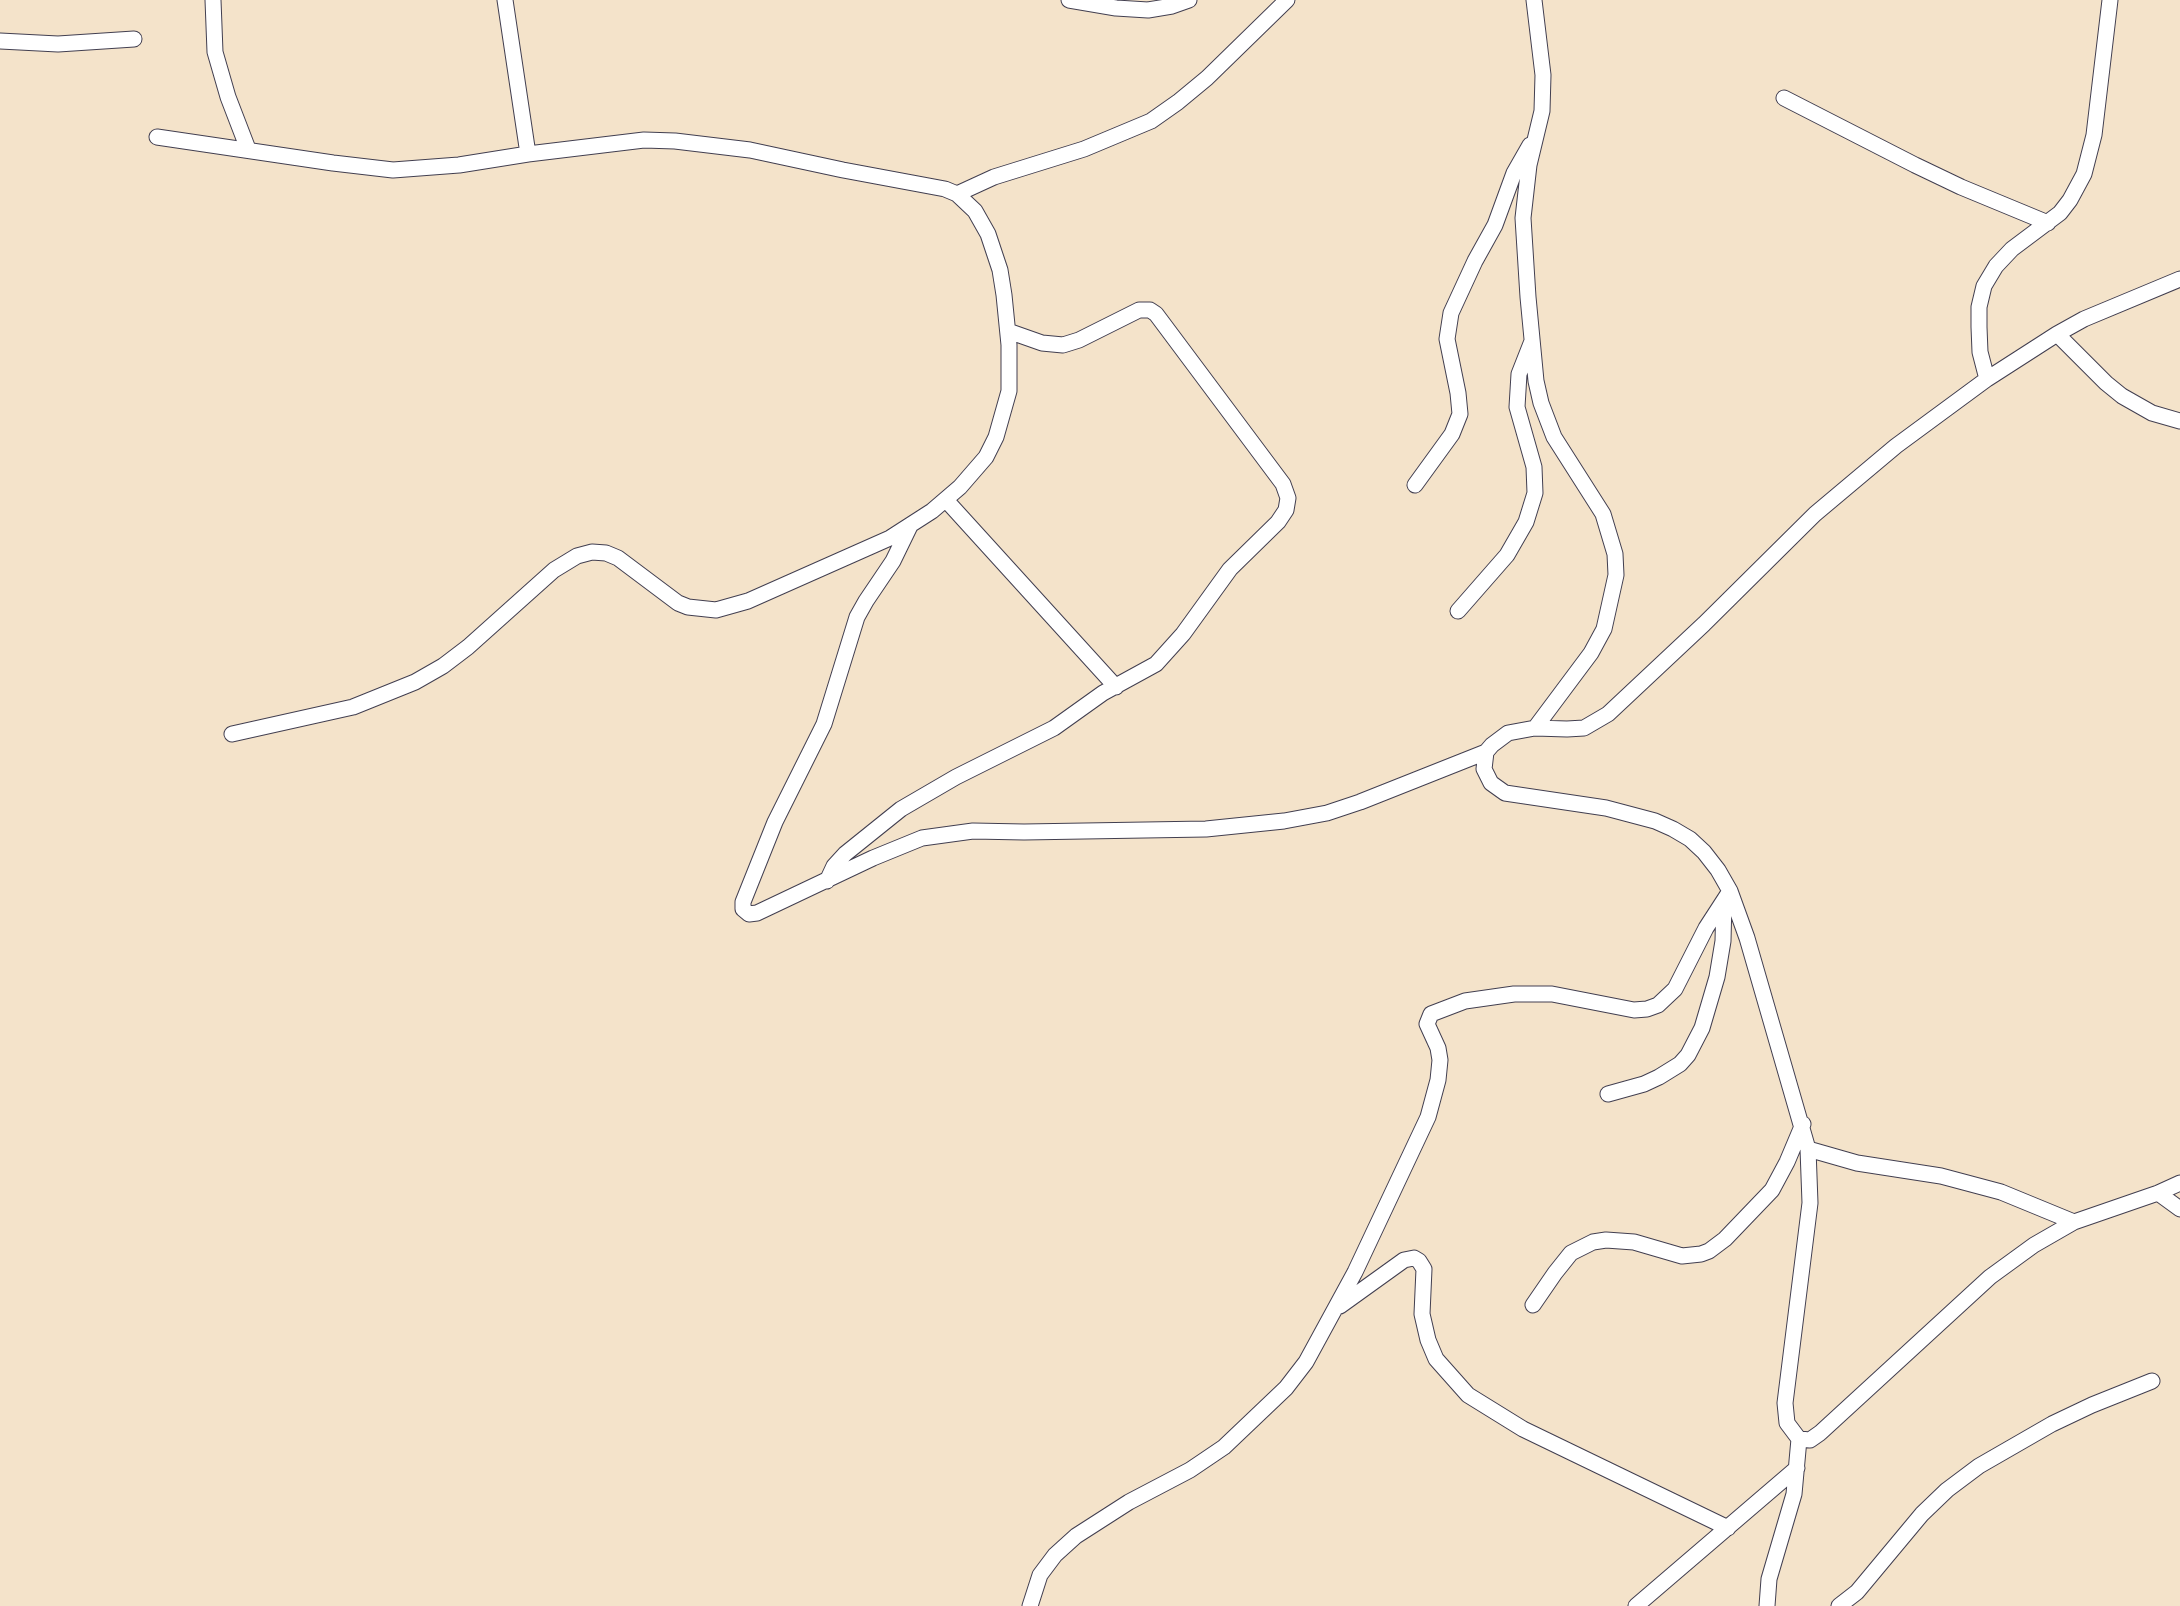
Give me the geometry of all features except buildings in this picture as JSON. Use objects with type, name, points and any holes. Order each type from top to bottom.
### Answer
[{"type":"street","points":[[213,0],[215,52],[228,97],[248,149]]},
{"type":"street","points":[[505,0],[528,154]]},
{"type":"street","points":[[1069,0],[1116,8],[1148,10],[1172,6],[1189,0]]},
{"type":"street","points":[[957,194],[994,177],[1084,149],[1151,121],[1207,78],[1287,0]]},
{"type":"street","points":[[1534,0],[1543,75],[1542,111],[1530,165],[1523,218],[1536,381],[1554,437],[1603,514],[1615,554],[1616,575],[1604,629],[1591,653],[1535,728]]},
{"type":"street","points":[[1987,378],[1980,352],[1979,327],[1979,307],[1984,285],[1996,266],[2012,249],[2048,223],[2070,200],[2084,174],[2097,114],[2110,0]]},
{"type":"street","points":[[0,41],[50,44],[134,39]]},
{"type":"street","points":[[1784,98],[1914,165],[2048,223]]},
{"type":"street","points":[[157,137],[393,170],[459,165],[644,140],[675,141],[750,150],[945,189],[957,194],[975,211],[988,234],[1000,270],[1008,331],[1009,391],[996,437],[986,457],[946,500],[910,526],[869,548],[748,601],[716,610],[688,607],[678,603],[618,558],[606,553],[592,552],[577,556],[554,570],[468,647],[443,666],[415,682],[352,707],[232,734]]},
{"type":"street","points":[[1415,485],[1458,424],[1460,414],[1458,393],[1447,339],[1451,313],[1495,225],[1519,161],[1536,137]]},
{"type":"street","points":[[910,526],[893,561],[857,617],[824,724],[776,822],[742,907],[747,913],[753,915],[902,845],[922,838],[973,831],[1206,829],[1328,813],[1486,752],[1508,733],[1535,728],[1584,728],[1608,714],[1704,624],[1815,514],[1896,446],[1987,378],[2057,334],[2110,307],[2180,279]]},
{"type":"street","points":[[827,881],[834,866],[845,854],[900,809],[956,777],[1054,728],[1103,693],[1146,671],[1173,647],[1202,611],[1230,568],[1283,516],[1287,504],[1283,484],[1161,319],[1150,310],[1138,310],[1079,340],[1063,345],[1042,343],[1008,331]]},
{"type":"street","points":[[2057,334],[2122,396],[2152,412],[2180,421]]},
{"type":"street","points":[[1458,611],[1508,555],[1526,522],[1535,493],[1534,467],[1517,407],[1519,374],[1532,339]]},
{"type":"street","points":[[946,500],[1116,687]]},
{"type":"street","points":[[1486,752],[1484,768],[1491,783],[1497,789],[1514,795],[1631,814],[1673,829],[1690,839],[1718,870],[1727,896],[1747,938],[1803,1124],[1808,1149],[1810,1203],[1785,1403],[1787,1423],[1798,1439],[1797,1468],[1794,1494],[1769,1579],[1767,1606]]},
{"type":"street","points":[[1608,1094],[1644,1084],[1659,1077],[1680,1064],[1688,1055],[1702,1028],[1717,976],[1724,941],[1727,896]]},
{"type":"street","points":[[1030,1606],[1040,1575],[1055,1555],[1076,1536],[1109,1514],[1208,1458],[1236,1438],[1286,1388],[1306,1362],[1379,1223],[1418,1141],[1431,1107],[1440,1060],[1438,1048],[1427,1024],[1431,1014],[1465,1001],[1514,994],[1552,994],[1634,1010],[1658,1005],[1675,989],[1706,928],[1727,896]]},
{"type":"street","points":[[1533,1305],[1567,1258],[1580,1247],[1593,1242],[1628,1241],[1682,1256],[1709,1251],[1725,1239],[1772,1190],[1791,1155],[1803,1124]]},
{"type":"street","points":[[1808,1149],[1857,1163],[1941,1176],[1969,1183],[2001,1192],[2074,1222]]},
{"type":"street","points":[[1798,1439],[1810,1440],[1820,1433],[2008,1262],[2074,1222],[2180,1183]]},
{"type":"street","points":[[2158,1193],[2180,1209]]},
{"type":"street","points":[[1335,1309],[1404,1260],[1414,1258],[1424,1269],[1422,1314],[1428,1340],[1436,1359],[1468,1395],[1523,1429],[1728,1528]]},
{"type":"street","points":[[1839,1606],[1857,1592],[1922,1514],[1947,1490],[1979,1466],[2052,1424],[2152,1380]]},
{"type":"street","points":[[1636,1606],[1797,1468]]}]
